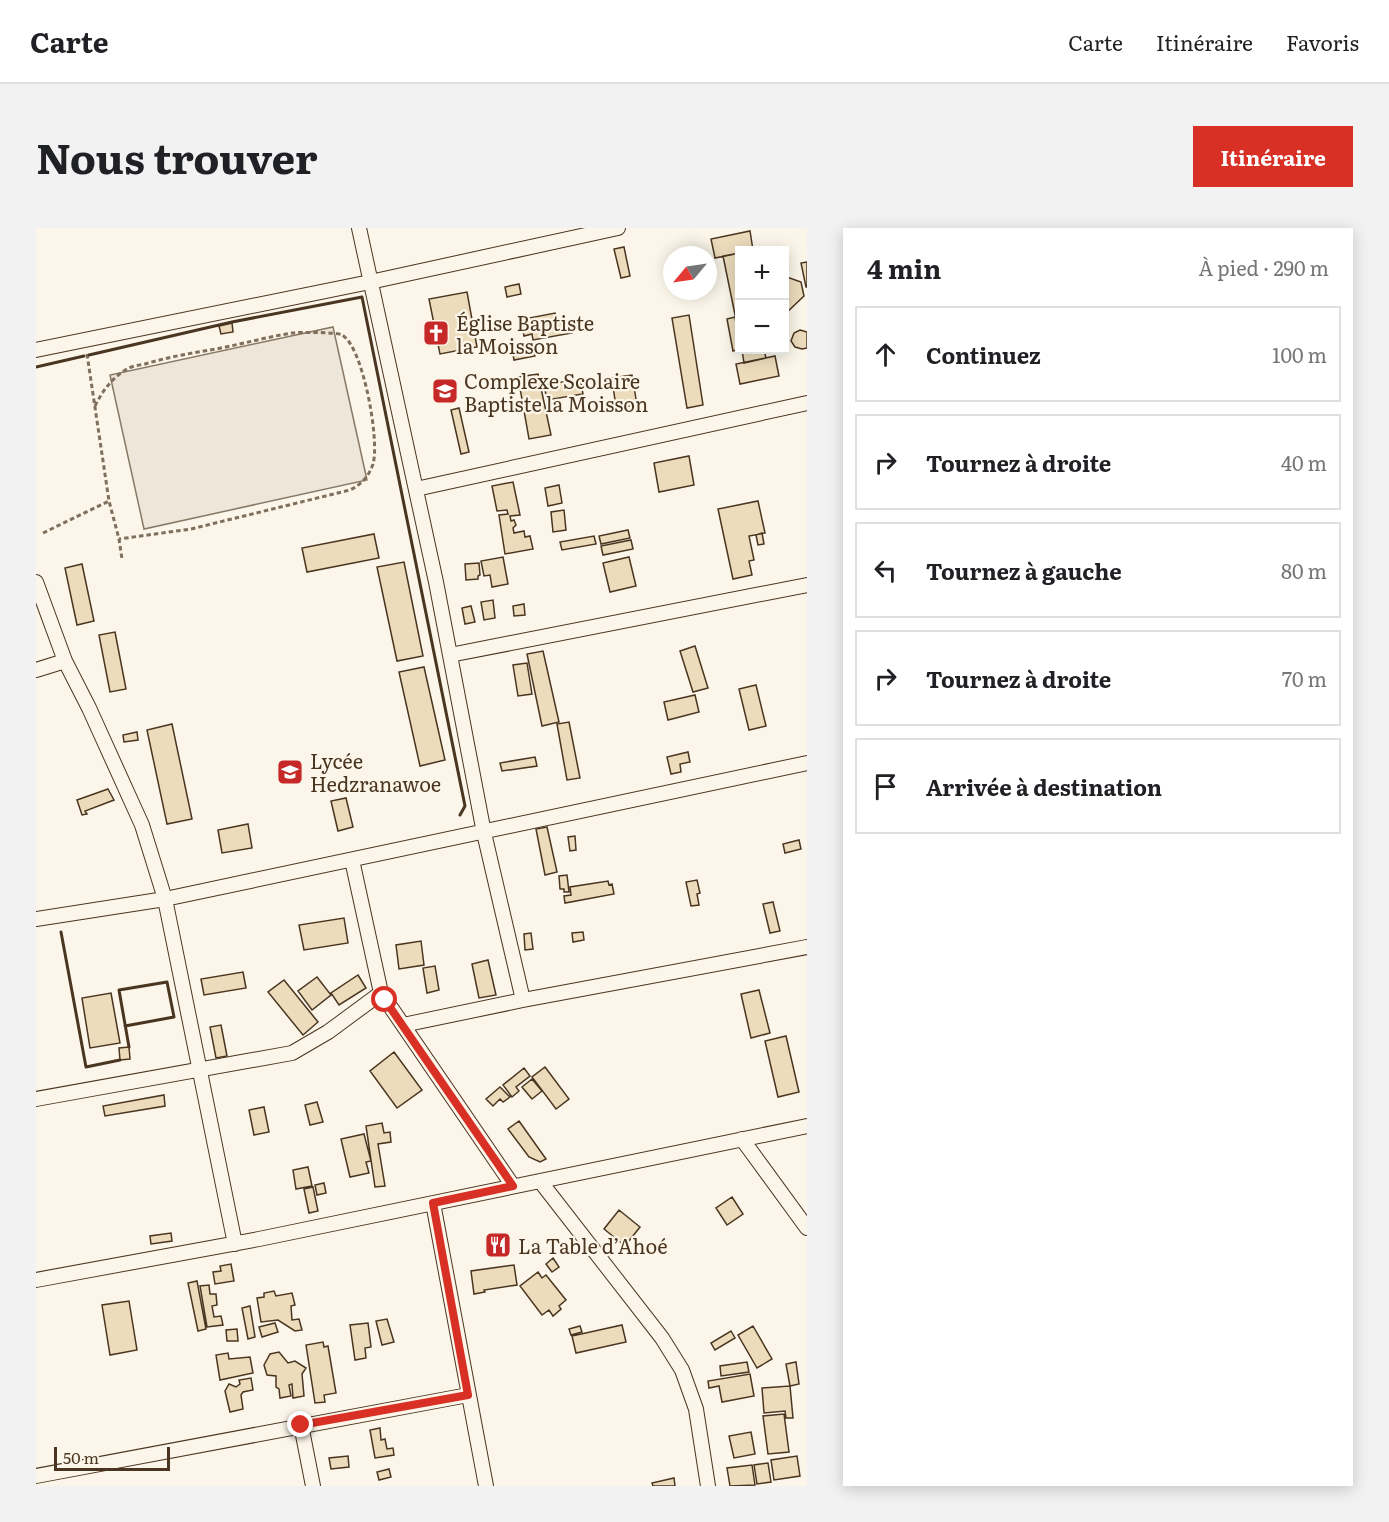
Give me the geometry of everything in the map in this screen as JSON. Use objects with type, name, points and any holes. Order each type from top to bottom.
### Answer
[{"type":"street","points":[[360,228],[416,489],[484,833],[523,1000]]},
{"type":"street","points":[[36,350],[370,282],[618,228]]},
{"type":"street","points":[[416,489],[807,403]]},
{"type":"street","points":[[36,582],[65,661],[142,825],[165,899],[235,1244]]},
{"type":"street","points":[[450,655],[807,585]]},
{"type":"street","points":[[36,670],[65,661]]},
{"type":"street","points":[[36,919],[165,899],[807,763]]},
{"type":"street","points":[[352,860],[381,993],[513,1186]]},
{"type":"street","points":[[403,1025],[807,947]]},
{"type":"street","points":[[36,1099],[292,1053],[328,1032],[381,993]]},
{"type":"street","points":[[36,1280],[235,1244],[807,1126]]},
{"type":"street","points":[[742,1138],[807,1228]]},
{"type":"street","points":[[540,1181],[662,1338],[682,1370],[696,1409],[708,1486]]},
{"type":"street","points":[[433,1203],[486,1486]]},
{"type":"street","points":[[36,1476],[468,1395]]},
{"type":"street","points":[[301,1425],[313,1486]]},
{"type":"path","points":[[95,406],[105,386],[128,368],[186,354],[296,333],[327,332],[342,334],[354,346],[373,419],[376,442],[374,462],[360,485],[350,490],[191,529],[119,539]]},
{"type":"path","points":[[87,339],[87,356],[109,501],[122,559]]},
{"type":"path","points":[[44,533],[109,501]]},
{"type":"shaded area","points":[[333,327],[367,480],[144,529],[110,375]]},
{"type":"building","points":[[750,231],[752,246],[735,246],[735,254],[717,258],[717,246],[712,246],[711,239]]},
{"type":"building","points":[[624,247],[630,276],[621,278],[614,249]]},
{"type":"building","points":[[735,254],[735,315],[723,256]]},
{"type":"building","points":[[807,262],[807,287],[806,287],[801,263]]},
{"type":"building","points":[[789,278],[801,282],[804,296],[789,310]]},
{"type":"building","points":[[519,284],[521,294],[507,297],[505,287]]},
{"type":"building","points":[[467,292],[477,347],[440,354],[429,299]]},
{"type":"building","points":[[555,313],[557,322],[561,321],[563,330],[571,328],[572,333],[533,340],[532,334],[524,336],[521,322],[529,321],[529,318]]},
{"type":"building","points":[[689,315],[703,405],[687,408],[672,318]]},
{"type":"building","points":[[735,317],[735,350],[733,351],[727,319]]},
{"type":"building","points":[[232,323],[233,332],[221,334],[219,326]]},
{"type":"building","points":[[800,330],[807,332],[807,348],[795,347],[791,341],[794,333]]},
{"type":"building","points":[[533,345],[535,356],[514,360],[512,349]]},
{"type":"building","points":[[743,354],[765,354],[766,358],[744,363]]},
{"type":"building","points":[[775,356],[779,376],[740,384],[736,364]]},
{"type":"building","points":[[538,374],[551,435],[529,439],[518,377]]},
{"type":"building","points":[[632,375],[637,405],[616,408],[612,378]]},
{"type":"building","points":[[580,379],[583,394],[547,400],[544,385]]},
{"type":"building","points":[[459,408],[469,452],[461,454],[451,410]]},
{"type":"building","points":[[689,456],[694,485],[659,492],[654,463]]},
{"type":"building","points":[[513,482],[520,515],[510,516],[511,521],[514,520],[516,525],[513,528],[514,533],[524,531],[525,537],[530,536],[533,549],[505,554],[499,515],[508,514],[507,510],[497,511],[492,486]]},
{"type":"building","points":[[559,485],[562,503],[548,506],[545,488]]},
{"type":"building","points":[[758,501],[765,533],[749,536],[754,560],[749,561],[752,575],[733,579],[718,509]]},
{"type":"building","points":[[564,510],[566,530],[553,532],[551,512]]},
{"type":"building","points":[[628,530],[630,538],[601,544],[599,536]]},
{"type":"building","points":[[762,533],[764,544],[758,545],[756,535]]},
{"type":"building","points":[[374,534],[379,558],[307,572],[302,548]]},
{"type":"building","points":[[594,536],[596,544],[562,550],[560,542]]},
{"type":"building","points":[[631,540],[633,549],[603,555],[601,546]]},
{"type":"building","points":[[503,557],[508,584],[492,587],[490,575],[484,576],[481,561]]},
{"type":"building","points":[[629,557],[636,586],[610,592],[603,563]]},
{"type":"building","points":[[404,562],[423,656],[397,661],[377,567]]},
{"type":"building","points":[[479,563],[478,579],[466,580],[465,564]]},
{"type":"building","points":[[82,564],[94,621],[77,625],[65,568]]},
{"type":"building","points":[[493,600],[495,618],[484,620],[481,602]]},
{"type":"building","points":[[524,604],[525,615],[514,616],[513,606]]},
{"type":"building","points":[[471,606],[475,622],[465,624],[462,608]]},
{"type":"building","points":[[115,632],[126,689],[110,692],[99,635]]},
{"type":"building","points":[[695,646],[708,688],[693,692],[680,651]]},
{"type":"building","points":[[543,651],[559,722],[542,726],[527,654]]},
{"type":"building","points":[[527,663],[532,694],[518,696],[513,665]]},
{"type":"building","points":[[424,667],[445,760],[420,766],[399,672]]},
{"type":"building","points":[[756,685],[766,726],[749,730],[739,689]]},
{"type":"building","points":[[695,695],[699,712],[668,720],[664,702]]},
{"type":"building","points":[[569,722],[580,778],[567,780],[557,724]]},
{"type":"building","points":[[172,724],[192,819],[167,824],[147,730]]},
{"type":"building","points":[[137,732],[138,740],[124,742],[123,735]]},
{"type":"building","points":[[688,752],[690,762],[680,764],[681,772],[671,774],[667,757]]},
{"type":"building","points":[[535,757],[537,766],[502,771],[500,763]]},
{"type":"building","points":[[108,789],[114,800],[85,811],[87,814],[82,815],[77,800]]},
{"type":"building","points":[[346,798],[353,827],[338,831],[331,801]]},
{"type":"building","points":[[248,824],[252,848],[222,853],[218,830]]},
{"type":"building","points":[[547,827],[557,872],[545,875],[536,829]]},
{"type":"building","points":[[575,836],[576,850],[570,851],[568,837]]},
{"type":"building","points":[[799,840],[801,849],[785,853],[783,844]]},
{"type":"building","points":[[567,875],[569,892],[564,892],[564,889],[560,889],[559,876]]},
{"type":"building","points":[[697,880],[700,893],[697,894],[699,905],[691,906],[686,882]]},
{"type":"building","points":[[608,881],[609,885],[612,884],[614,894],[565,903],[564,896],[571,895],[570,887]]},
{"type":"building","points":[[773,902],[780,931],[770,933],[763,904]]},
{"type":"building","points":[[344,918],[348,943],[304,950],[299,925]]},
{"type":"building","points":[[583,932],[584,940],[573,942],[572,933]]},
{"type":"building","points":[[531,933],[533,949],[525,950],[524,934]]},
{"type":"building","points":[[421,941],[424,965],[399,969],[396,945]]},
{"type":"building","points":[[488,960],[496,995],[479,998],[472,964]]},
{"type":"building","points":[[435,966],[439,990],[427,993],[423,968]]},
{"type":"building","points":[[243,972],[246,988],[204,995],[201,979]]},
{"type":"building","points":[[358,975],[366,988],[339,1005],[331,993]]},
{"type":"building","points":[[317,977],[331,995],[312,1010],[298,991]]},
{"type":"building","points":[[284,980],[318,1022],[303,1035],[268,992]]},
{"type":"building","points":[[759,990],[770,1033],[751,1038],[741,994]]},
{"type":"building","points":[[111,993],[120,1043],[90,1048],[82,998]]},
{"type":"building","points":[[221,1025],[227,1056],[216,1058],[210,1027]]},
{"type":"building","points":[[786,1036],[799,1092],[778,1097],[765,1041]]},
{"type":"building","points":[[129,1047],[130,1059],[120,1060],[119,1048]]},
{"type":"building","points":[[394,1052],[422,1090],[397,1108],[370,1071]]},
{"type":"building","points":[[545,1067],[569,1099],[556,1109],[532,1077]]},
{"type":"building","points":[[524,1068],[530,1076],[516,1087],[519,1091],[512,1097],[503,1085]]},
{"type":"building","points":[[532,1079],[542,1091],[532,1099],[522,1087]]},
{"type":"building","points":[[500,1087],[510,1097],[503,1102],[500,1099],[493,1106],[486,1099]]},
{"type":"building","points":[[164,1095],[165,1106],[105,1116],[103,1106]]},
{"type":"building","points":[[317,1102],[323,1122],[310,1125],[305,1105]]},
{"type":"building","points":[[264,1107],[269,1132],[254,1135],[249,1110]]},
{"type":"building","points":[[519,1121],[546,1159],[540,1162],[529,1157],[508,1129]]},
{"type":"building","points":[[382,1123],[384,1133],[390,1132],[391,1142],[378,1144],[385,1186],[375,1187],[366,1126]]},
{"type":"building","points":[[364,1134],[371,1161],[366,1162],[369,1173],[350,1177],[341,1139]]},
{"type":"building","points":[[308,1167],[312,1186],[296,1189],[293,1170]]},
{"type":"building","points":[[324,1183],[326,1193],[317,1195],[315,1185]]},
{"type":"building","points":[[313,1187],[318,1211],[309,1213],[304,1189]]},
{"type":"building","points":[[732,1197],[743,1214],[727,1225],[716,1208]]},
{"type":"building","points":[[619,1210],[640,1227],[625,1246],[604,1229]]},
{"type":"building","points":[[171,1233],[172,1241],[151,1244],[150,1236]]},
{"type":"building","points":[[553,1258],[559,1267],[552,1272],[546,1264]]},
{"type":"building","points":[[231,1264],[234,1281],[215,1284],[213,1272],[221,1271],[220,1266]]},
{"type":"building","points":[[514,1265],[517,1285],[484,1290],[485,1292],[474,1294],[471,1271]]},
{"type":"building","points":[[538,1272],[542,1278],[546,1275],[566,1300],[553,1316],[549,1310],[542,1315],[520,1286]]},
{"type":"building","points":[[197,1281],[206,1329],[198,1331],[188,1283]]},
{"type":"building","points":[[209,1285],[210,1294],[216,1294],[217,1305],[212,1306],[214,1317],[221,1316],[223,1325],[207,1327],[200,1286]]},
{"type":"building","points":[[274,1291],[276,1296],[292,1293],[295,1305],[291,1306],[292,1320],[299,1319],[302,1330],[295,1331],[278,1320],[261,1322],[257,1298],[264,1297],[264,1293]]},
{"type":"building","points":[[129,1301],[137,1350],[110,1355],[102,1305]]},
{"type":"building","points":[[250,1306],[255,1337],[248,1339],[242,1308]]},
{"type":"building","points":[[387,1319],[394,1342],[382,1345],[376,1321]]},
{"type":"building","points":[[275,1323],[278,1332],[262,1337],[259,1327]]},
{"type":"building","points":[[368,1323],[371,1347],[365,1348],[366,1358],[355,1360],[350,1325]]},
{"type":"building","points":[[622,1325],[626,1342],[576,1353],[572,1336]]},
{"type":"building","points":[[580,1326],[582,1332],[571,1335],[569,1329]]},
{"type":"building","points":[[753,1326],[772,1359],[757,1368],[738,1335]]},
{"type":"building","points":[[237,1329],[238,1341],[227,1341],[226,1330]]},
{"type":"building","points":[[731,1331],[735,1338],[715,1350],[711,1343]]},
{"type":"building","points":[[323,1342],[324,1347],[328,1346],[336,1393],[324,1395],[325,1402],[315,1403],[306,1345]]},
{"type":"building","points":[[279,1352],[288,1363],[295,1361],[306,1368],[302,1374],[304,1396],[293,1398],[292,1384],[289,1385],[291,1396],[280,1398],[279,1389],[276,1387],[276,1376],[267,1375],[264,1365],[270,1354]]},
{"type":"building","points":[[228,1353],[229,1359],[250,1357],[253,1373],[220,1380],[216,1355]]},
{"type":"building","points":[[747,1362],[749,1372],[721,1376],[720,1366]]},
{"type":"building","points":[[796,1362],[799,1384],[790,1386],[786,1364]]},
{"type":"building","points":[[750,1374],[754,1396],[722,1402],[719,1386],[709,1388],[708,1381]]},
{"type":"building","points":[[251,1378],[253,1390],[243,1392],[241,1395],[243,1409],[230,1412],[225,1391],[229,1384],[236,1387],[240,1384],[239,1380]]},
{"type":"building","points":[[790,1386],[793,1418],[786,1418],[785,1411],[764,1413],[762,1388]]},
{"type":"building","points":[[784,1414],[789,1452],[768,1454],[763,1416]]},
{"type":"building","points":[[380,1428],[381,1440],[385,1439],[387,1449],[393,1448],[394,1455],[375,1458],[370,1430]]},
{"type":"building","points":[[751,1432],[755,1454],[734,1458],[729,1436]]},
{"type":"building","points":[[348,1456],[349,1467],[331,1469],[329,1458]]},
{"type":"building","points":[[797,1456],[800,1476],[774,1480],[771,1460]]},
{"type":"building","points":[[768,1463],[771,1482],[757,1484],[754,1465]]},
{"type":"building","points":[[752,1465],[755,1485],[730,1486],[727,1468]]},
{"type":"building","points":[[389,1469],[391,1477],[379,1480],[377,1472]]},
{"type":"building","points":[[674,1478],[675,1486],[653,1486],[652,1483]]},
{"type":"wall","points":[[89,355],[232,322],[362,297],[465,806],[460,815]]},
{"type":"wall","points":[[36,367],[84,356]]},
{"type":"wall","points":[[61,932],[86,1067],[120,1060]]},
{"type":"wall","points":[[125,1026],[174,1017],[167,982],[119,990],[129,1047]]},
{"type":"place","name":"Église Baptiste la Moisson","points":[[436,333]]},
{"type":"place","name":"Complexe Scolaire Baptiste la Moisson","points":[[445,391]]},
{"type":"place","name":"Lycée Hedzranawoe","points":[[290,772]]},
{"type":"place","name":"La Table d’Ahoé","points":[[498,1245]]},
{"type":"route","points":[[301,1425],[468,1395],[433,1203],[513,1186],[385,1000]]}]
